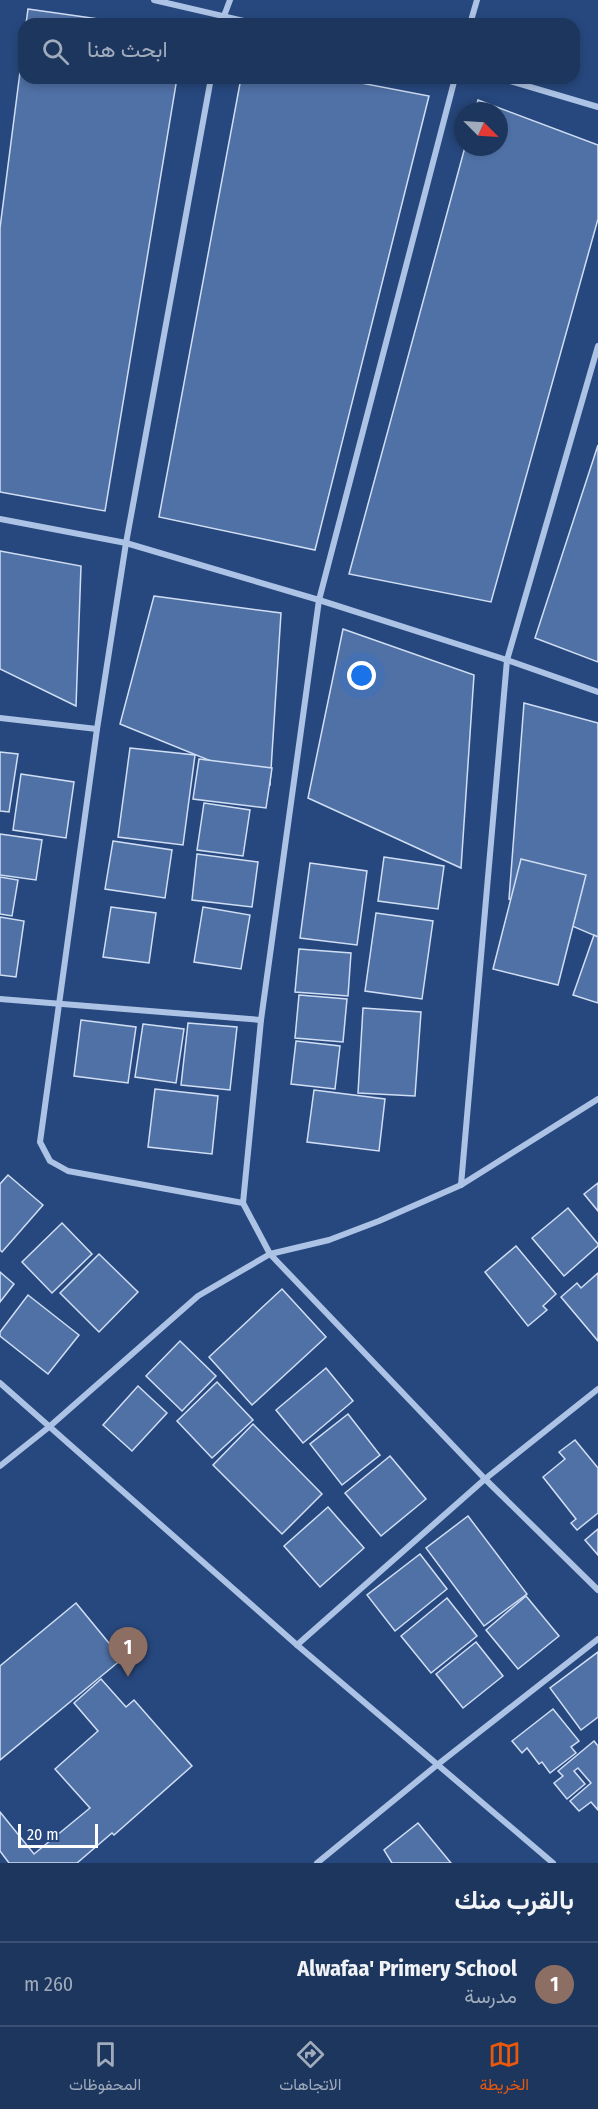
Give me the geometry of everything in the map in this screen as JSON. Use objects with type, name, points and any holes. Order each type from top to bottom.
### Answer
[{"type":"street","points":[[154,0],[215,18]]},
{"type":"street","points":[[223,18],[230,0]]},
{"type":"street","points":[[472,18],[477,0]]},
{"type":"street","points":[[210,84],[126,543],[97,729],[40,1142],[50,1161],[68,1171],[243,1203]]},
{"type":"street","points":[[453,84],[319,600],[261,1020],[243,1203],[270,1254],[485,1479],[598,1590]]},
{"type":"street","points":[[520,84],[598,107]]},
{"type":"street","points":[[461,1185],[507,660],[598,346]]},
{"type":"street","points":[[0,519],[126,543],[319,600],[507,660],[598,692]]},
{"type":"street","points":[[0,718],[97,729]]},
{"type":"street","points":[[0,999],[261,1020]]},
{"type":"street","points":[[0,1466],[49,1427],[198,1296],[270,1254],[329,1240],[461,1185],[598,1099]]},
{"type":"street","points":[[0,1383],[297,1645],[553,1863]]},
{"type":"street","points":[[297,1645],[485,1479],[598,1389]]},
{"type":"street","points":[[317,1863],[436,1765],[598,1639]]},
{"type":"building","points":[[28,9],[92,18],[27,18]]},
{"type":"building","points":[[18,84],[176,84],[105,511],[0,492],[0,228]]},
{"type":"building","points":[[240,84],[366,84],[429,96],[315,550],[159,517]]},
{"type":"building","points":[[508,111],[598,145],[598,219],[491,602],[349,574],[463,156],[508,156]]},
{"type":"building","points":[[598,445],[598,662],[535,638]]},
{"type":"building","points":[[0,551],[81,566],[76,706],[0,669]]},
{"type":"building","points":[[154,596],[281,613],[270,785],[120,724]]},
{"type":"building","points":[[343,629],[474,675],[461,868],[308,798]]},
{"type":"building","points":[[524,703],[598,723],[598,937],[509,899]]},
{"type":"building","points":[[130,748],[195,755],[183,845],[118,837]]},
{"type":"building","points":[[0,752],[18,754],[9,812],[0,811]]},
{"type":"building","points":[[199,759],[272,768],[266,808],[193,799]]},
{"type":"building","points":[[21,774],[74,782],[66,838],[13,830]]},
{"type":"building","points":[[204,803],[250,810],[243,856],[197,850]]},
{"type":"building","points":[[0,834],[42,840],[36,880],[0,875]]},
{"type":"building","points":[[113,841],[172,850],[165,898],[105,889]]},
{"type":"building","points":[[197,854],[258,862],[252,907],[192,900]]},
{"type":"building","points":[[384,857],[444,866],[438,909],[378,901]]},
{"type":"building","points":[[521,859],[586,875],[558,985],[493,969]]},
{"type":"building","points":[[310,863],[367,871],[357,945],[300,938]]},
{"type":"building","points":[[0,877],[18,880],[12,916],[0,914]]},
{"type":"building","points":[[111,907],[156,913],[149,963],[103,957]]},
{"type":"building","points":[[203,907],[250,915],[241,969],[194,962]]},
{"type":"building","points":[[376,913],[433,921],[422,999],[365,991]]},
{"type":"building","points":[[0,917],[24,921],[16,977],[0,975]]},
{"type":"building","points":[[594,935],[598,937],[598,1003],[573,995]]},
{"type":"building","points":[[299,949],[351,953],[348,996],[295,992]]},
{"type":"building","points":[[299,995],[347,999],[343,1042],[295,1038]]},
{"type":"building","points":[[363,1008],[421,1012],[415,1096],[358,1093]]},
{"type":"building","points":[[81,1020],[136,1027],[128,1083],[74,1076]]},
{"type":"building","points":[[188,1023],[237,1027],[230,1090],[181,1085]]},
{"type":"building","points":[[143,1024],[184,1029],[176,1083],[135,1077]]},
{"type":"building","points":[[296,1041],[340,1046],[335,1089],[291,1084]]},
{"type":"building","points":[[155,1089],[218,1096],[212,1154],[148,1147]]},
{"type":"building","points":[[314,1090],[385,1099],[379,1151],[307,1142]]},
{"type":"building","points":[[8,1175],[43,1205],[2,1252],[0,1250],[0,1184]]},
{"type":"building","points":[[598,1183],[598,1211],[584,1194]]},
{"type":"building","points":[[568,1208],[598,1246],[564,1276],[532,1238]]},
{"type":"building","points":[[62,1223],[92,1254],[52,1293],[22,1262]]},
{"type":"building","points":[[516,1246],[556,1294],[543,1306],[547,1310],[528,1326],[485,1272]]},
{"type":"building","points":[[99,1254],[138,1292],[99,1332],[60,1293]]},
{"type":"building","points":[[0,1272],[14,1284],[0,1302]]},
{"type":"building","points":[[598,1273],[598,1341],[561,1297],[577,1283],[581,1288]]},
{"type":"building","points":[[282,1289],[326,1337],[252,1405],[209,1357]]},
{"type":"building","points":[[28,1295],[79,1335],[48,1374],[0,1336],[0,1332]]},
{"type":"building","points":[[180,1341],[216,1376],[182,1411],[146,1376]]},
{"type":"building","points":[[326,1368],[353,1401],[303,1443],[276,1410]]},
{"type":"building","points":[[217,1382],[253,1420],[212,1458],[177,1421]]},
{"type":"building","points":[[138,1386],[167,1413],[132,1451],[103,1425]]},
{"type":"building","points":[[348,1414],[380,1455],[342,1485],[310,1444]]},
{"type":"building","points":[[253,1424],[322,1494],[282,1534],[213,1465]]},
{"type":"building","points":[[575,1440],[598,1468],[598,1513],[577,1530],[571,1523],[576,1519],[543,1477],[565,1459],[559,1452]]},
{"type":"building","points":[[390,1456],[426,1499],[381,1536],[345,1493]]},
{"type":"building","points":[[328,1507],[364,1548],[320,1587],[284,1546]]},
{"type":"building","points":[[468,1516],[527,1594],[484,1626],[426,1548]]},
{"type":"building","points":[[598,1529],[598,1555],[585,1540]]},
{"type":"building","points":[[420,1554],[447,1589],[395,1631],[367,1595]]},
{"type":"building","points":[[526,1596],[559,1636],[518,1669],[486,1630]]},
{"type":"building","points":[[447,1598],[477,1636],[431,1673],[401,1636]]},
{"type":"building","points":[[76,1603],[122,1659],[0,1760],[0,1666]]},
{"type":"building","points":[[476,1642],[503,1676],[463,1708],[436,1674]]},
{"type":"building","points":[[598,1652],[598,1717],[581,1730],[550,1688]]},
{"type":"building","points":[[101,1679],[126,1707],[134,1700],[192,1766],[114,1835],[112,1833],[77,1863],[9,1863],[0,1851],[0,1812],[34,1854],[90,1808],[55,1769],[98,1731],[74,1703]]},
{"type":"building","points":[[553,1709],[579,1741],[571,1747],[576,1753],[550,1773],[542,1762],[539,1764],[527,1748],[522,1753],[512,1741]]},
{"type":"building","points":[[594,1741],[598,1746],[598,1810],[591,1802],[579,1811],[570,1801],[591,1783],[578,1768],[574,1771],[585,1784],[567,1799],[554,1783],[563,1776],[558,1771]]},
{"type":"building","points":[[418,1823],[451,1863],[392,1863],[384,1850]]},
{"type":"place","name":"Alwafaa' Primery School","points":[[128,1677]]}]
